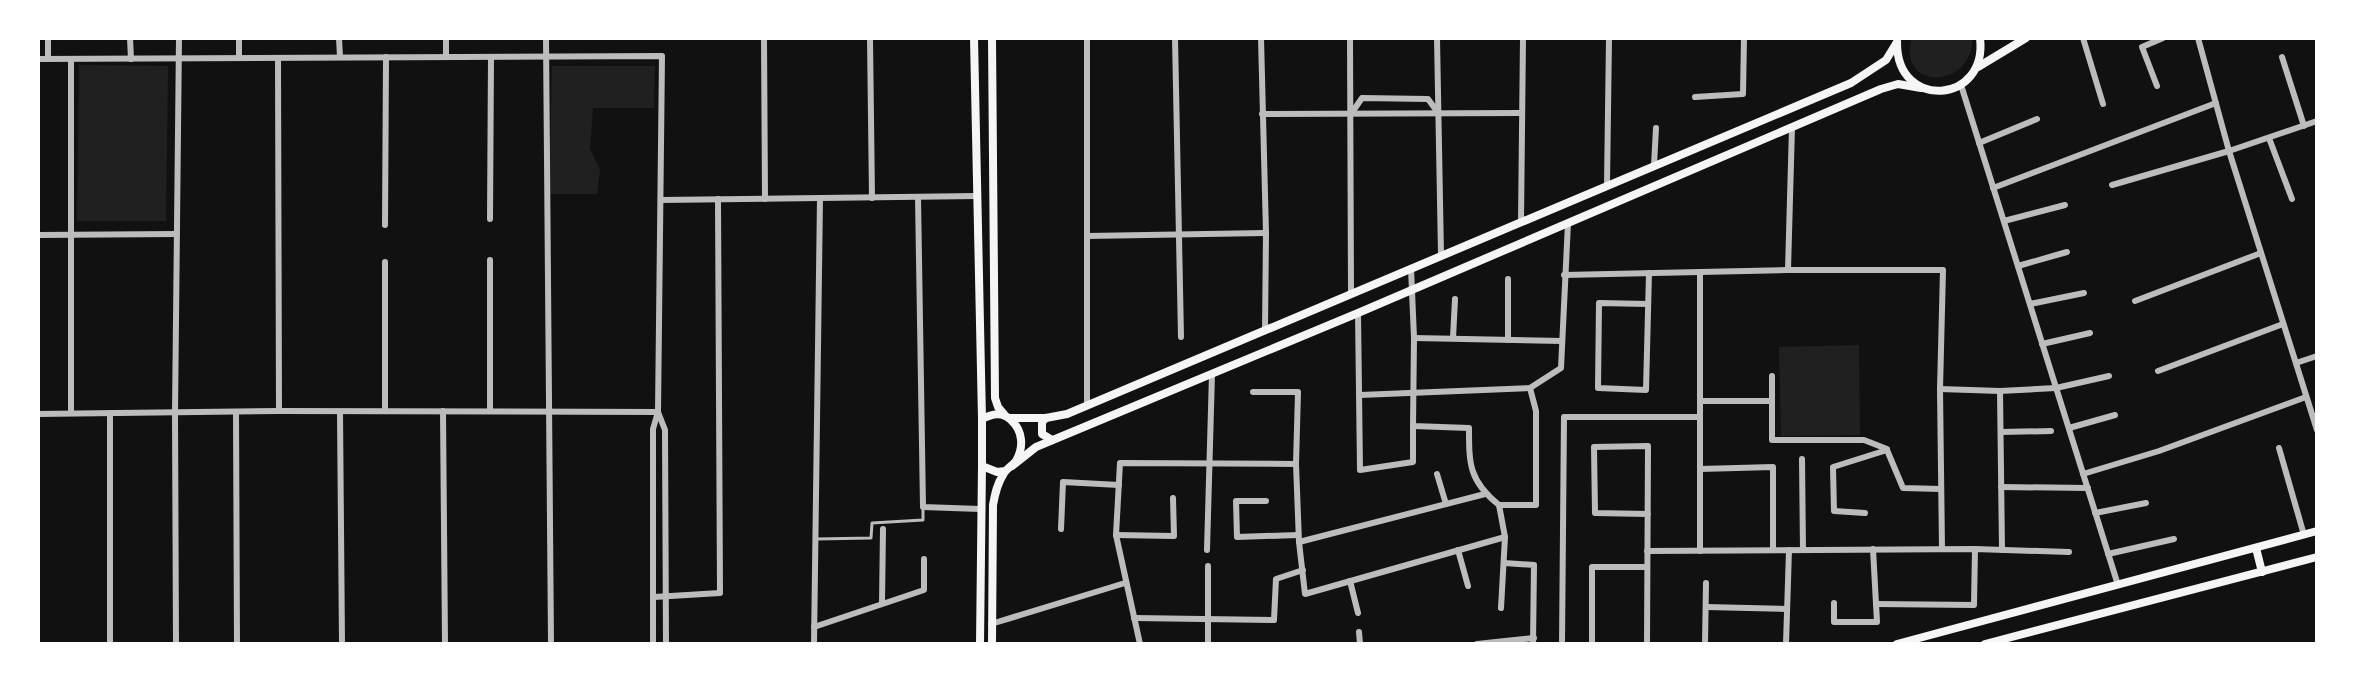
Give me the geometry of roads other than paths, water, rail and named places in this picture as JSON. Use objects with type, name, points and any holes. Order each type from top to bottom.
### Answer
[{"type":"main road","points":[[974,38],[982,419],[980,644]]},
{"type":"main road","points":[[992,38],[995,398],[998,407],[1020,432],[1021,441],[1017,458],[996,488],[993,505],[992,644]]},
{"type":"main road","points":[[982,466],[997,472],[1008,468],[1036,447],[1052,440],[1881,89],[1898,84],[1934,91],[1961,85],[1977,67],[1981,55],[1980,38]]},
{"type":"main road","points":[[1977,67],[2018,39]]},
{"type":"main road","points":[[982,419],[989,416],[1046,418],[1087,406],[1851,83],[1886,60],[1898,40]]},
{"type":"main road","points":[[1898,40],[1897,56],[1901,69],[1921,88]]},
{"type":"main road","points":[[1789,108],[1792,127]]},
{"type":"main road","points":[[1046,418],[1042,422],[1042,434],[1052,440]]},
{"type":"main road","points":[[1897,644],[2317,531]]},
{"type":"main road","points":[[2256,548],[2262,572]]},
{"type":"main road","points":[[1985,644],[2317,557]]},
{"type":"street","points":[[48,38],[48,59]]},
{"type":"street","points":[[130,38],[131,59]]},
{"type":"street","points":[[176,644],[179,38]]},
{"type":"street","points":[[239,38],[239,58]]},
{"type":"street","points":[[339,38],[340,57]]},
{"type":"street","points":[[446,38],[446,57]]},
{"type":"street","points":[[546,38],[551,644]]},
{"type":"street","points":[[764,38],[765,199]]},
{"type":"street","points":[[870,38],[872,198]]},
{"type":"street","points":[[1087,38],[1087,406]]},
{"type":"street","points":[[1175,38],[1181,337]]},
{"type":"street","points":[[1261,38],[1265,330]]},
{"type":"street","points":[[1350,38],[1351,293]]},
{"type":"street","points":[[1437,38],[1441,255]]},
{"type":"street","points":[[1521,221],[1523,38]]},
{"type":"street","points":[[1607,184],[1609,38]]},
{"type":"street","points":[[1695,97],[1743,94],[1744,38]]},
{"type":"street","points":[[2083,38],[2103,104]]},
{"type":"street","points":[[2157,86],[2142,47],[2163,38]]},
{"type":"street","points":[[2198,38],[2229,151],[2317,430]]},
{"type":"street","points":[[38,59],[662,56],[658,412],[653,429],[653,644]]},
{"type":"street","points":[[385,225],[386,57]]},
{"type":"street","points":[[490,219],[491,57]]},
{"type":"street","points":[[2282,57],[2304,126]]},
{"type":"street","points":[[278,58],[279,411]]},
{"type":"street","points":[[71,59],[71,413]]},
{"type":"street","points":[[1961,85],[2118,585]]},
{"type":"street","points":[[1351,114],[1362,98],[1428,99],[1439,114]]},
{"type":"street","points":[[1993,188],[2216,103]]},
{"type":"street","points":[[1262,114],[1521,113]]},
{"type":"street","points":[[1979,143],[2037,119]]},
{"type":"street","points":[[2112,185],[2229,151],[2317,121]]},
{"type":"street","points":[[1788,270],[1792,127]]},
{"type":"street","points":[[1654,165],[1656,128]]},
{"type":"street","points":[[2269,138],[2292,199]]},
{"type":"street","points":[[661,200],[976,196]]},
{"type":"street","points":[[918,197],[923,507],[980,509]]},
{"type":"street","points":[[814,644],[820,198]]},
{"type":"street","points":[[654,597],[720,593],[718,199]]},
{"type":"street","points":[[2004,221],[2065,205]]},
{"type":"street","points":[[1360,395],[1530,388],[1561,368],[1568,222]]},
{"type":"street","points":[[1087,236],[1266,233]]},
{"type":"street","points":[[38,235],[177,234]]},
{"type":"street","points":[[2018,266],[2067,252]]},
{"type":"street","points":[[2135,301],[2261,253]]},
{"type":"street","points":[[490,260],[490,411]]},
{"type":"street","points":[[385,262],[385,411]]},
{"type":"street","points":[[1358,313],[1360,470],[1413,462],[1411,268]]},
{"type":"street","points":[[1564,275],[1943,270],[1940,389],[1942,549]]},
{"type":"street","points":[[1700,272],[1700,551]]},
{"type":"street","points":[[1648,304],[1599,303],[1598,388],[1646,390],[1649,273]]},
{"type":"street","points":[[1508,279],[1508,340]]},
{"type":"street","points":[[2030,304],[2084,293]]},
{"type":"street","points":[[1453,338],[1455,299]]},
{"type":"street","points":[[2158,371],[2283,324]]},
{"type":"street","points":[[2042,344],[2090,333]]},
{"type":"street","points":[[1414,338],[1562,341]]},
{"type":"street","points":[[2296,363],[2317,356]]},
{"type":"street","points":[[1207,550],[1212,374]]},
{"type":"street","points":[[1772,376],[1772,440],[1864,440],[1887,450],[1903,488],[1941,489]]},
{"type":"street","points":[[1940,389],[2000,391],[2056,388],[2109,376]]},
{"type":"street","points":[[1413,426],[1469,428],[1469,465],[1485,494],[1499,505],[1536,505],[1536,411],[1530,388]]},
{"type":"street","points":[[2000,391],[2002,550]]},
{"type":"street","points":[[1253,392],[1298,392],[1298,539],[1305,594],[1505,537]]},
{"type":"street","points":[[2083,474],[2159,451],[2306,397]]},
{"type":"street","points":[[1700,401],[1772,401]]},
{"type":"street","points":[[443,411],[445,644]]},
{"type":"street","points":[[236,412],[237,644]]},
{"type":"street","points":[[340,412],[342,644]]},
{"type":"street","points":[[38,414],[658,412]]},
{"type":"street","points":[[658,412],[665,430],[666,644]]},
{"type":"street","points":[[110,413],[110,644]]},
{"type":"street","points":[[2069,428],[2115,415]]},
{"type":"street","points":[[1562,644],[1564,417],[1700,417]]},
{"type":"street","points":[[2001,432],[2051,431]]},
{"type":"street","points":[[1647,644],[1647,551],[1648,514],[1648,446],[1594,447],[1595,513],[1648,514]]},
{"type":"street","points":[[2279,448],[2304,535]]},
{"type":"street","points":[[1865,513],[1834,511],[1833,467],[1887,450]]},
{"type":"street","points":[[1802,459],[1803,550]]},
{"type":"street","points":[[1140,644],[1116,535],[1120,463],[1296,464]]},
{"type":"street","points":[[1700,469],[1773,467],[1773,550]]},
{"type":"street","points":[[1437,474],[1446,504]]},
{"type":"street","points":[[1061,529],[1063,482],[1119,485]]},
{"type":"street","points":[[2001,487],[2088,488]]},
{"type":"street","points":[[1266,501],[1236,501],[1237,537],[1298,539],[1485,494]]},
{"type":"street","points":[[1116,535],[1174,536],[1173,498]]},
{"type":"street","points":[[2095,513],[2146,503]]},
{"type":"street","points":[[653,504],[666,504]]},
{"type":"street","points":[[1499,505],[1505,537],[1501,608]]},
{"type":"street","points":[[882,603],[883,529]]},
{"type":"street","points":[[2108,554],[2174,539]]},
{"type":"street","points":[[1834,603],[1834,622],[1877,622],[1873,549]]},
{"type":"street","points":[[1647,551],[1975,549],[2069,552]]},
{"type":"street","points":[[1876,604],[1974,605],[1975,549]]},
{"type":"street","points":[[1458,550],[1468,586]]},
{"type":"street","points":[[1786,644],[1789,550]]},
{"type":"street","points":[[814,627],[924,590],[924,559]]},
{"type":"street","points":[[1477,644],[1534,641],[1534,565],[1504,563]]},
{"type":"street","points":[[1208,566],[1208,644]]},
{"type":"street","points":[[1592,644],[1592,567],[1647,567]]},
{"type":"street","points":[[1134,618],[1274,620],[1276,579],[1303,570]]},
{"type":"street","points":[[1350,581],[1358,613]]},
{"type":"street","points":[[991,624],[1125,583]]},
{"type":"street","points":[[1705,644],[1706,583]]},
{"type":"street","points":[[1706,607],[1787,609]]},
{"type":"street","points":[[1359,632],[1360,644]]},
{"type":"lane","points":[[816,539],[871,538],[872,523],[923,520],[923,507]]}]
